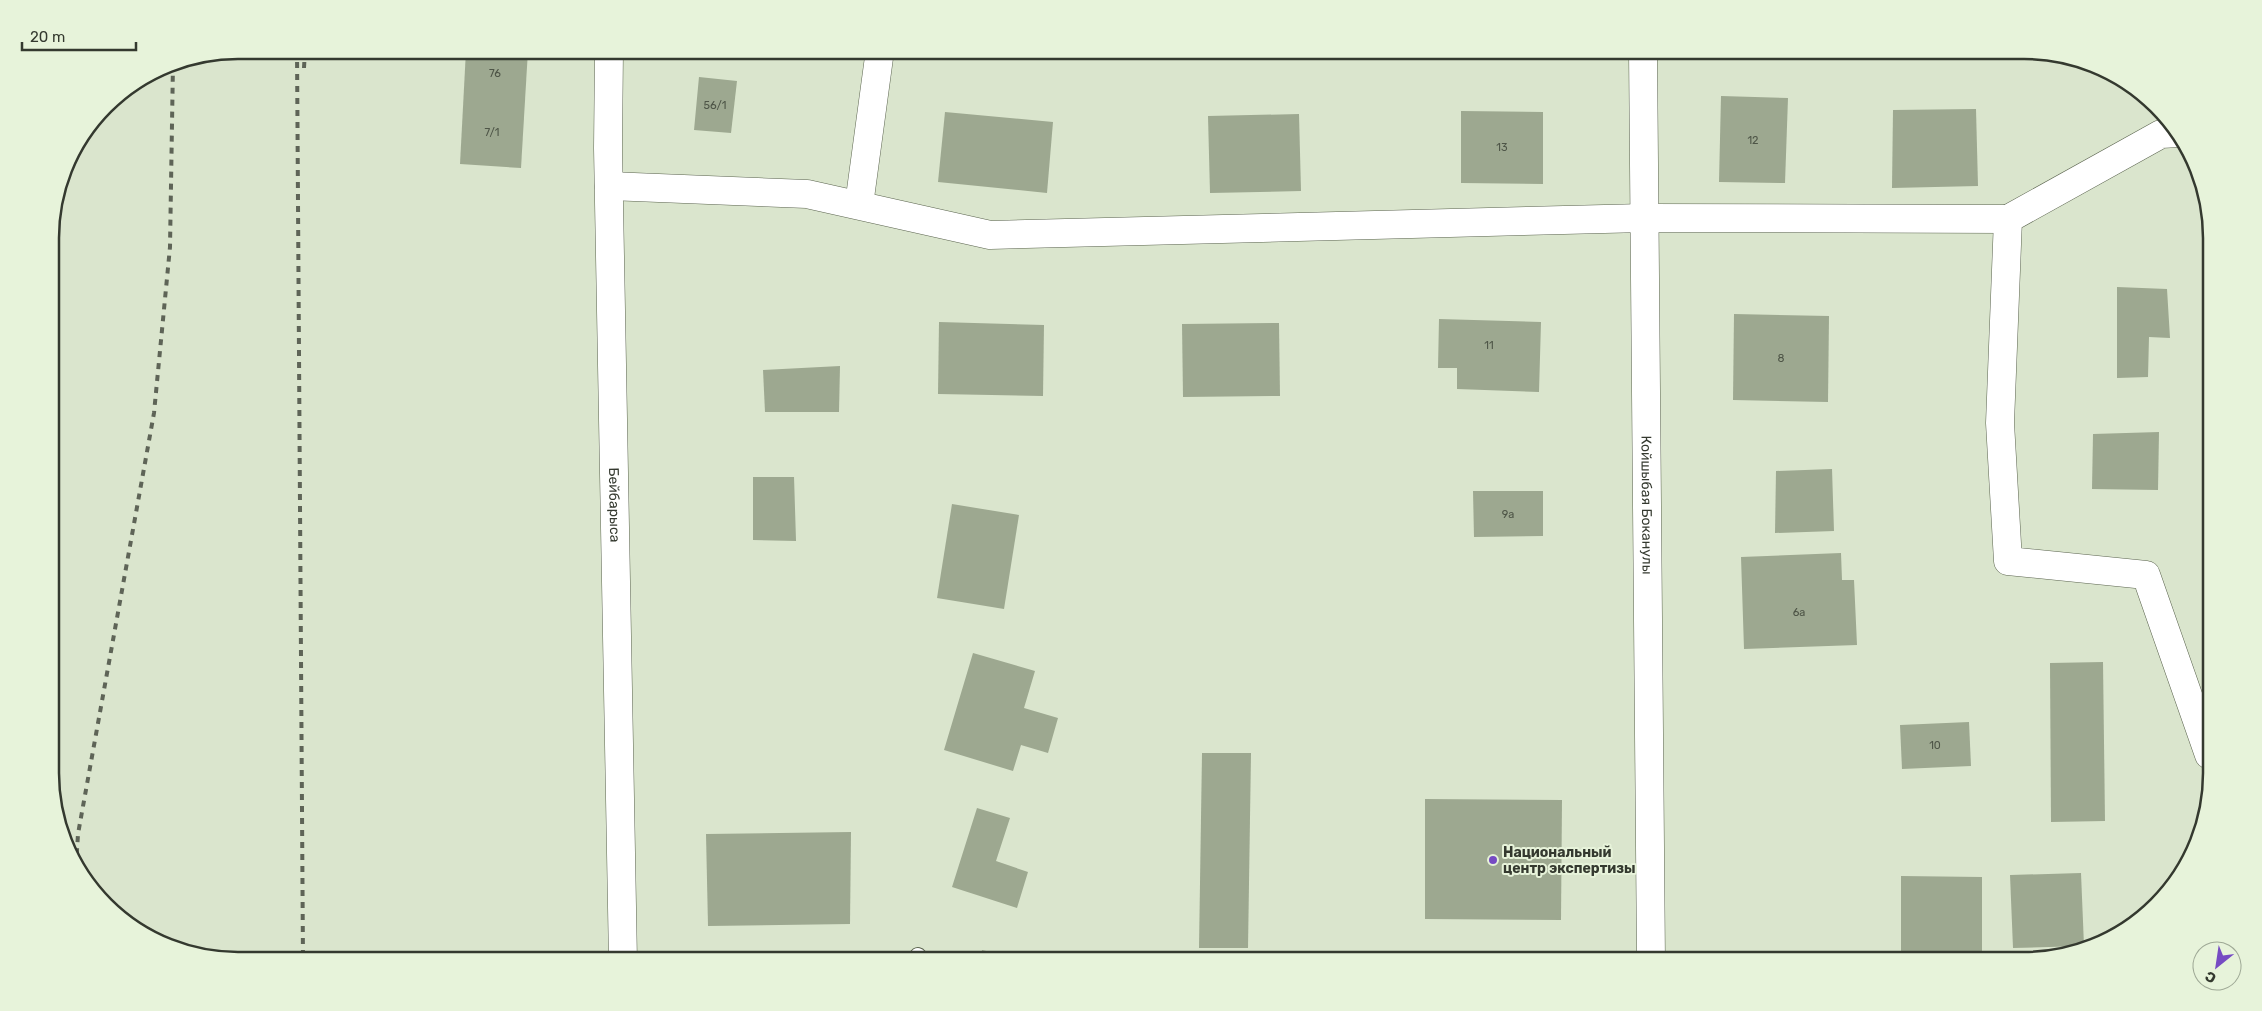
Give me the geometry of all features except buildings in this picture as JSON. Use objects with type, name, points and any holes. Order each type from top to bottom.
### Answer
[{"type":"street","name":"Бейбарыса","points":[[609,59],[608,186],[623,952]]},
{"type":"street","points":[[859,205],[879,59]]},
{"type":"street","name":"Койшыбая Боканулы","points":[[1643,59],[1652,952]]},
{"type":"street","points":[[608,186],[807,194],[990,235],[1644,218],[2008,219],[2161,134],[2170,134]]},
{"type":"street","points":[[2008,219],[2000,423],[2008,561],[2146,575],[2203,738]]},
{"type":"railway","points":[[297,59],[303,952]]},
{"type":"railway","points":[[304,59],[304,68]]},
{"type":"railway","points":[[77,853],[78,834],[154,413],[170,247],[173,71]]},
{"type":"place","name":"Национальный центр экспертизы","points":[[1493,860]]}]
